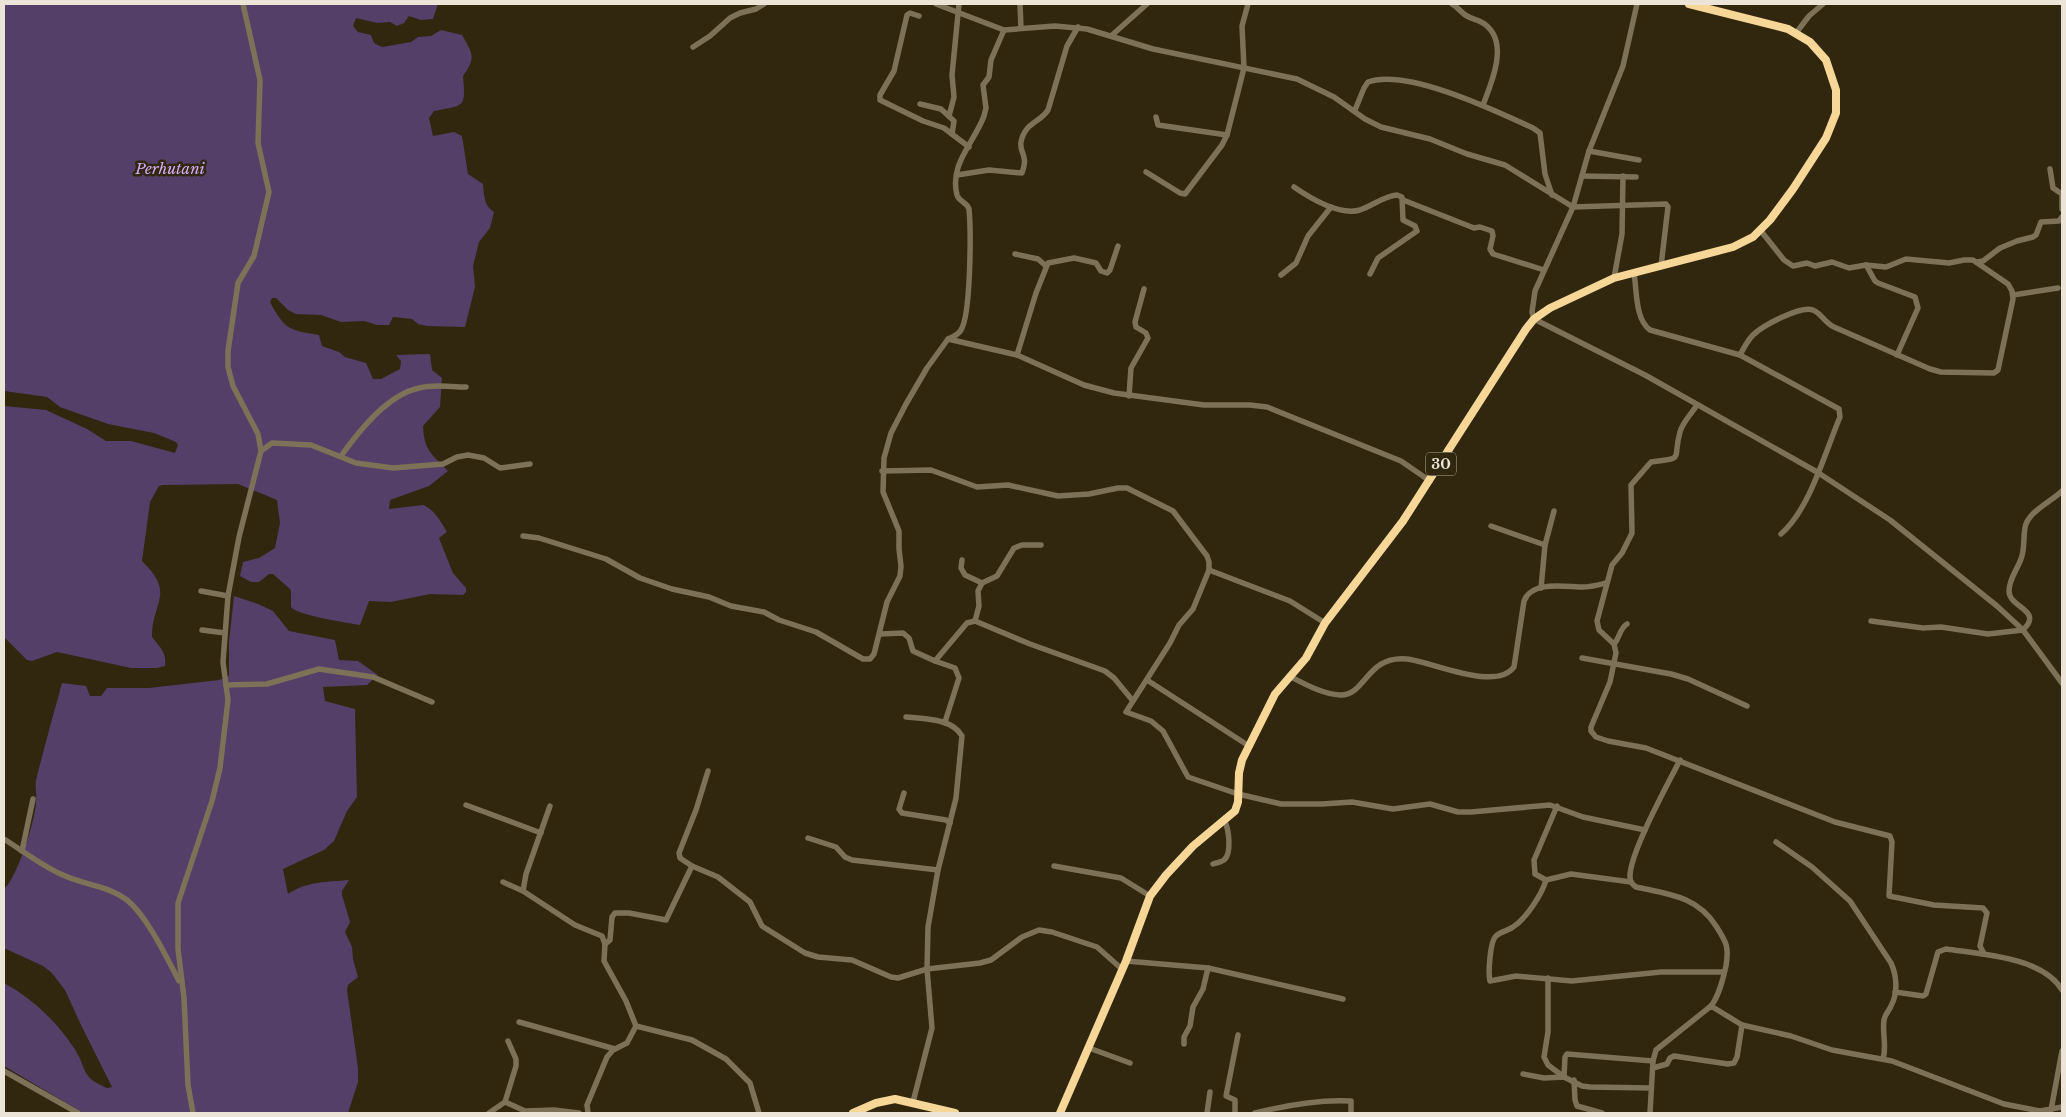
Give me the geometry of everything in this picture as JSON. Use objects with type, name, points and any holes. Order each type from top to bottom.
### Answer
[{"type":"highway","name":"30","points":[[1060,1113],[1126,961],[1150,896],[1166,875],[1193,846],[1235,811],[1239,773],[1249,746],[1275,694],[1306,658],[1325,623],[1388,542],[1430,481],[1506,358],[1534,319],[1550,308],[1614,278],[1733,247],[1748,240],[1761,231],[1793,189],[1819,150],[1836,113],[1837,98],[1835,84],[1826,60],[1810,42],[1796,33],[1689,4]]},
{"type":"highway","points":[[853,1113],[889,1099],[903,1099],[955,1113]]},
{"type":"street","points":[[193,1113],[188,1085],[184,998],[178,950],[178,903],[212,801],[220,768],[228,700],[223,662],[228,596],[245,511],[261,451],[258,434],[233,386],[228,367],[238,283],[254,256],[269,192],[258,143],[260,80],[243,4]]},
{"type":"street","points":[[693,48],[730,18],[740,13],[756,10],[764,4]]},
{"type":"street","points":[[936,4],[1004,30],[1056,26],[1078,27],[1153,50],[1302,81],[1355,110],[1380,127],[1430,139],[1467,154],[1500,162],[1573,207],[1667,205],[1661,266]]},
{"type":"street","points":[[948,116],[954,96],[952,75],[959,4]]},
{"type":"street","points":[[1020,4],[1021,28]]},
{"type":"street","points":[[1111,36],[1147,4]]},
{"type":"street","points":[[1146,172],[1184,194],[1222,145],[1227,135],[1244,68],[1242,26],[1248,4]]},
{"type":"street","points":[[1452,4],[1467,16],[1483,22],[1489,27],[1494,36],[1497,52],[1496,69],[1483,105]]},
{"type":"street","points":[[1637,4],[1624,66],[1589,151],[1573,207],[1535,291],[1532,312],[1534,319],[1645,374],[1818,472],[1905,530],[2023,630],[2062,683]]},
{"type":"street","points":[[1796,33],[1809,16],[1823,4]]},
{"type":"street","points":[[919,16],[910,13],[907,15],[894,71],[879,98],[882,103],[941,127],[969,148]]},
{"type":"street","points":[[957,175],[989,170],[1022,173],[1025,159],[1021,142],[1028,126],[1046,112],[1067,46],[1078,27]]},
{"type":"street","points":[[522,536],[539,538],[606,559],[640,578],[664,586],[708,597],[731,606],[764,612],[779,620],[816,632],[863,658],[872,657],[880,634],[887,602],[900,576],[901,566],[898,549],[899,531],[885,499],[882,471],[895,424],[927,368],[948,339],[958,334],[962,328],[969,284],[970,209],[966,203],[960,200],[957,194],[957,166],[969,148],[984,116],[986,108],[983,85],[989,77],[991,60],[1004,30]]},
{"type":"street","points":[[1355,110],[1368,82],[1390,79],[1447,92],[1483,105],[1540,133],[1545,174],[1552,195]]},
{"type":"street","points":[[920,104],[941,109],[955,123],[952,134]]},
{"type":"street","points":[[1156,117],[1158,125],[1190,128],[1227,135]]},
{"type":"street","points":[[1589,151],[1639,160]]},
{"type":"street","points":[[2050,169],[2053,188],[2062,193],[2062,209]]},
{"type":"street","points":[[1582,176],[1636,177]]},
{"type":"street","points":[[1614,278],[1621,244],[1622,176]]},
{"type":"street","points":[[1294,187],[1313,200],[1331,207],[1358,211],[1394,195],[1400,195],[1403,200],[1403,220],[1417,227],[1417,231],[1378,258],[1370,274]]},
{"type":"street","points":[[1403,200],[1474,228],[1480,227],[1492,231],[1494,236],[1490,249],[1493,254],[1544,270]]},
{"type":"street","points":[[1281,275],[1296,264],[1308,236],[1331,207]]},
{"type":"street","points":[[1761,231],[1784,260],[1793,266],[1807,264],[1815,266],[1829,262],[1849,268],[1866,265],[1886,267],[1901,260],[1911,259],[1945,263],[1964,260],[1983,261],[2000,248],[2017,241],[2033,238],[2041,222],[2059,220],[2062,217]]},
{"type":"street","points":[[1017,355],[1036,293],[1046,266],[1050,261],[1059,262],[1067,258],[1074,258],[1096,263],[1101,271],[1107,273],[1110,270],[1118,246]]},
{"type":"street","points":[[1015,254],[1038,259],[1046,266]]},
{"type":"street","points":[[1740,355],[1749,340],[1759,330],[1805,309],[1815,311],[1825,322],[1834,327],[1941,372],[1996,372],[2013,295],[2008,284],[1977,262]]},
{"type":"street","points":[[1866,265],[1874,281],[1915,297],[1917,300],[1918,308],[1897,355]]},
{"type":"street","points":[[1634,273],[1640,316],[1646,327],[1655,332],[1740,355],[1839,409],[1840,418],[1818,472],[1795,520],[1781,534]]},
{"type":"street","points":[[2013,295],[2058,288]]},
{"type":"street","points":[[1129,396],[1131,368],[1148,338],[1146,333],[1135,324],[1144,289]]},
{"type":"street","points":[[948,339],[1017,355],[1084,386],[1129,396],[1204,405],[1267,407],[1401,461],[1430,481]]},
{"type":"street","points":[[341,456],[362,428],[379,412],[403,395],[420,387],[466,387]]},
{"type":"street","points":[[1697,405],[1680,432],[1678,454],[1676,457],[1651,462],[1631,485],[1632,533],[1622,553],[1612,565],[1606,583],[1597,626],[1614,644],[1616,653],[1615,665],[1608,688],[1592,722],[1591,731],[1593,734],[1608,741],[1646,748],[1680,760],[1827,819],[1890,836],[1892,842],[1889,896],[1934,905],[1983,908],[1987,913],[1980,946],[1984,954]]},
{"type":"street","points":[[261,451],[268,444],[282,443],[316,446],[367,465],[393,468],[443,464],[457,457],[468,455],[490,461],[500,468],[530,464]]},
{"type":"street","points":[[882,471],[931,470],[977,487],[1008,485],[1058,496],[1089,494],[1118,488],[1128,488],[1173,511],[1207,556],[1209,570],[1196,604],[1178,625],[1147,680],[1126,712],[1150,721],[1164,731],[1188,777],[1238,794],[1286,804],[1352,802],[1380,808],[1400,809],[1430,804],[1465,812],[1544,805],[1557,806],[1583,817],[1645,830]]},
{"type":"street","points":[[1871,621],[1924,628],[1942,627],[1988,634],[2023,630],[2028,624],[2029,615],[2024,609],[2013,602],[2009,592],[2010,582],[2023,552],[2025,525],[2032,514],[2062,492]]},
{"type":"street","points":[[1541,588],[1546,545],[1554,510]]},
{"type":"street","points":[[1491,526],[1546,545]]},
{"type":"street","points":[[962,560],[961,568],[965,575],[982,582],[997,576],[1014,548],[1022,545],[1041,544]]},
{"type":"street","points":[[1209,570],[1290,601],[1325,623]]},
{"type":"street","points":[[975,621],[979,606],[978,591],[982,582]]},
{"type":"street","points":[[1289,676],[1322,691],[1338,695],[1350,694],[1378,665],[1390,660],[1416,660],[1485,678],[1508,673],[1514,667],[1526,597],[1541,588],[1556,585],[1584,587],[1606,583]]},
{"type":"street","points":[[201,591],[228,596]]},
{"type":"street","points":[[935,661],[967,623],[975,621],[1030,644],[1105,670],[1133,701]]},
{"type":"street","points":[[1614,644],[1622,627],[1627,624]]},
{"type":"street","points":[[202,630],[225,633]]},
{"type":"street","points":[[880,634],[903,633],[908,638],[913,651],[956,668],[960,678],[945,722]]},
{"type":"street","points":[[1582,658],[1680,676],[1747,706]]},
{"type":"street","points":[[226,686],[266,684],[319,669],[372,677],[432,702]]},
{"type":"street","points":[[1147,680],[1186,704],[1195,713],[1249,746]]},
{"type":"street","points":[[906,717],[945,722],[962,736],[957,792],[938,870],[928,927],[927,969],[932,1028],[913,1102]]},
{"type":"street","points":[[1631,882],[1630,871],[1645,830],[1680,760]]},
{"type":"street","points":[[708,770],[696,810],[679,853],[680,858],[692,866],[718,877],[750,902],[762,926],[805,953],[818,957],[852,960],[895,977],[927,969],[991,960],[1022,937],[1045,930],[1097,947],[1122,970]]},
{"type":"street","points":[[904,793],[899,809],[902,814],[946,820],[950,823]]},
{"type":"street","points":[[22,851],[33,799]]},
{"type":"street","points":[[466,805],[541,833]]},
{"type":"street","points":[[523,891],[526,874],[550,806]]},
{"type":"street","points":[[1557,806],[1534,864],[1535,874],[1546,880],[1571,874],[1631,882],[1636,886],[1685,900],[1699,906],[1709,914],[1727,946],[1724,972],[1711,1006],[1655,1052],[1650,1113]]},
{"type":"street","points":[[1213,864],[1223,861],[1228,855],[1228,834],[1224,820]]},
{"type":"street","points":[[808,838],[836,847],[845,857],[852,860],[938,870]]},
{"type":"street","points":[[4,839],[63,875],[101,886],[126,899],[158,942],[181,984]]},
{"type":"street","points":[[1776,842],[1812,867],[1850,901],[1891,963],[1895,975],[1895,992],[1892,1004],[1884,1018],[1886,1050],[1883,1059]]},
{"type":"street","points":[[605,944],[610,940],[612,917],[615,912],[666,920],[692,866]]},
{"type":"street","points":[[1054,866],[1125,880],[1150,896]]},
{"type":"street","points":[[1546,880],[1540,896],[1520,921],[1494,938],[1488,979],[1492,982],[1516,976],[1572,981],[1661,972],[1724,972]]},
{"type":"street","points":[[503,882],[523,891],[575,926],[599,934],[604,938],[604,961],[626,1001],[636,1026],[627,1043],[615,1049],[607,1057],[590,1099],[587,1108],[588,1113]]},
{"type":"street","points":[[1895,992],[1919,996],[1926,994],[1937,954],[1941,950],[1984,954],[2016,961],[2038,969],[2051,977],[2062,990]]},
{"type":"street","points":[[1126,961],[1208,968],[1343,999]]},
{"type":"street","points":[[1184,1044],[1184,1036],[1190,1026],[1193,1007],[1203,989],[1208,968]]},
{"type":"street","points":[[1548,978],[1548,1032],[1544,1057],[1548,1065],[1564,1077]]},
{"type":"street","points":[[1711,1006],[1742,1025],[1791,1036],[1832,1050],[1898,1063],[2004,1104],[2031,1110],[2062,1108]]},
{"type":"street","points":[[519,1022],[615,1049]]},
{"type":"street","points":[[1653,1068],[1667,1064],[1670,1058],[1674,1056],[1728,1064],[1734,1063],[1737,1057],[1742,1025]]},
{"type":"street","points":[[636,1026],[692,1040],[726,1059],[750,1083],[759,1113]]},
{"type":"street","points":[[1235,1113],[1235,1100],[1226,1096],[1238,1036]]},
{"type":"street","points":[[489,1113],[504,1102],[516,1066],[516,1059],[508,1041]]},
{"type":"street","points":[[1089,1048],[1130,1063]]},
{"type":"street","points":[[2051,1110],[2062,1051]]},
{"type":"street","points":[[1564,1077],[1565,1057],[1567,1054],[1653,1061]]},
{"type":"street","points":[[4,1071],[78,1113]]},
{"type":"street","points":[[1523,1074],[1544,1078],[1564,1077],[1574,1080],[1582,1086],[1590,1087],[1651,1088]]},
{"type":"street","points":[[1574,1080],[1577,1106],[1602,1113]]},
{"type":"street","points":[[1207,1113],[1210,1092]]},
{"type":"street","points":[[1255,1113],[1278,1107],[1326,1100],[1351,1101],[1352,1113]]},
{"type":"street","points":[[504,1102],[525,1111],[559,1110],[579,1113]]},
{"type":"green space","name":"Perhutani","points":[[4,4],[438,4],[433,19],[421,20],[409,16],[404,23],[397,26],[390,22],[377,23],[356,18],[353,26],[358,32],[371,35],[374,43],[382,47],[411,42],[418,37],[431,36],[441,30],[462,35],[472,55],[470,64],[463,76],[464,95],[461,104],[452,108],[434,111],[429,118],[433,136],[454,132],[462,136],[468,174],[483,184],[486,203],[494,212],[490,228],[479,242],[473,266],[475,287],[465,327],[427,326],[418,324],[412,319],[393,317],[389,325],[377,325],[364,321],[341,322],[321,315],[296,314],[288,310],[276,298],[272,298],[270,302],[280,318],[289,327],[301,332],[319,335],[322,346],[339,352],[345,357],[366,363],[373,379],[381,379],[400,369],[401,361],[396,355],[430,354],[432,370],[442,378],[440,407],[423,426],[425,441],[433,456],[448,471],[429,486],[390,500],[389,509],[423,505],[434,513],[447,532],[439,538],[453,573],[466,588],[466,592],[463,595],[430,594],[391,602],[369,601],[360,625],[302,613],[291,607],[291,590],[273,574],[269,574],[259,582],[251,582],[240,576],[243,562],[259,558],[275,548],[280,523],[277,500],[238,484],[163,485],[159,486],[150,502],[142,561],[152,572],[160,590],[152,637],[164,654],[165,666],[157,668],[131,668],[57,652],[32,661],[27,660],[4,637],[4,406],[46,410],[87,429],[106,441],[131,441],[175,453],[178,445],[176,442],[154,433],[108,424],[60,407],[47,397],[4,391]]},
{"type":"green space","points":[[234,596],[273,611],[289,631],[335,640],[339,660],[358,661],[378,675],[367,685],[323,687],[325,701],[355,709],[357,797],[347,811],[334,841],[324,850],[283,869],[288,894],[310,884],[349,880],[342,891],[342,895],[350,922],[345,932],[352,947],[358,977],[348,985],[347,990],[358,1068],[358,1082],[348,1113],[83,1113],[4,1066],[4,983],[34,1003],[51,1019],[74,1048],[85,1071],[92,1080],[107,1088],[112,1087],[65,990],[51,972],[43,966],[4,948],[4,889],[20,862],[29,835],[35,811],[36,780],[62,683],[86,686],[90,696],[101,696],[107,688],[149,688],[219,680],[229,676],[229,642]]}]
